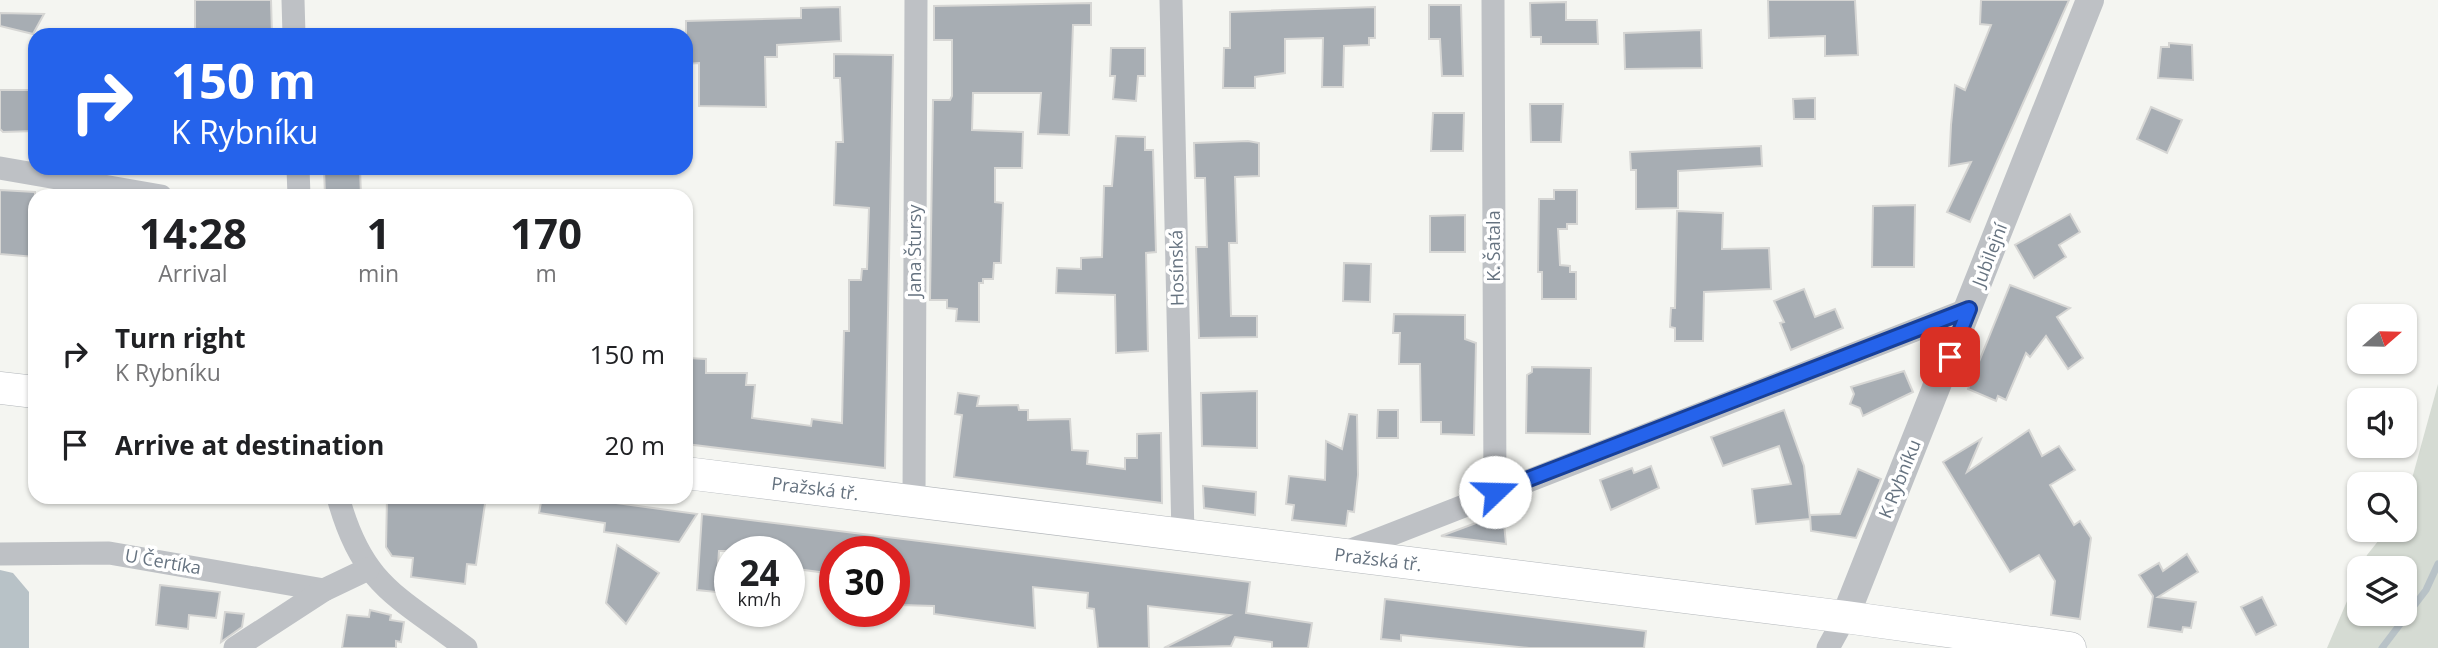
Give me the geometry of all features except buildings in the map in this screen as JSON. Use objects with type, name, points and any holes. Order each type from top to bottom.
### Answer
[{"type":"main road","points":[[0,388],[28,391]]},
{"type":"main road","name":"Pražská tř.","points":[[693,474],[1845,617],[2070,648]]},
{"type":"street","points":[[293,0],[294,28]]},
{"type":"street","name":"Jana Štursy","points":[[914,501],[916,0]]},
{"type":"street","name":"Hosínská","points":[[1171,0],[1183,536]]},
{"type":"street","name":"K. Šatala","points":[[1493,0],[1495,492]]},
{"type":"street","name":"Jubilejní","points":[[1338,555],[1969,309],[2090,0]]},
{"type":"street","points":[[0,168],[28,173]]},
{"type":"street","points":[[40,175],[121,189]]},
{"type":"street","name":"K Rybníku","points":[[1828,648],[1845,617],[1969,309]]},
{"type":"street","points":[[340,504],[346,527],[368,569],[389,591],[467,648]]},
{"type":"street","name":"U Čertíka","points":[[0,554],[108,553],[324,590]]},
{"type":"street","points":[[235,648],[324,590],[368,569]]},
{"type":"shaded area","points":[[2438,384],[2438,648],[2327,648],[2347,601],[2347,626],[2417,626],[2417,556],[2367,556],[2377,542],[2417,542],[2417,472],[2414,472]]},
{"type":"shaded area","points":[[0,570],[13,573],[29,592],[29,648],[0,648]]},
{"type":"waterway","points":[[2382,648],[2426,590],[2438,564]]},
{"type":"route","points":[[1495,492],[1969,309],[1950,357]]}]
